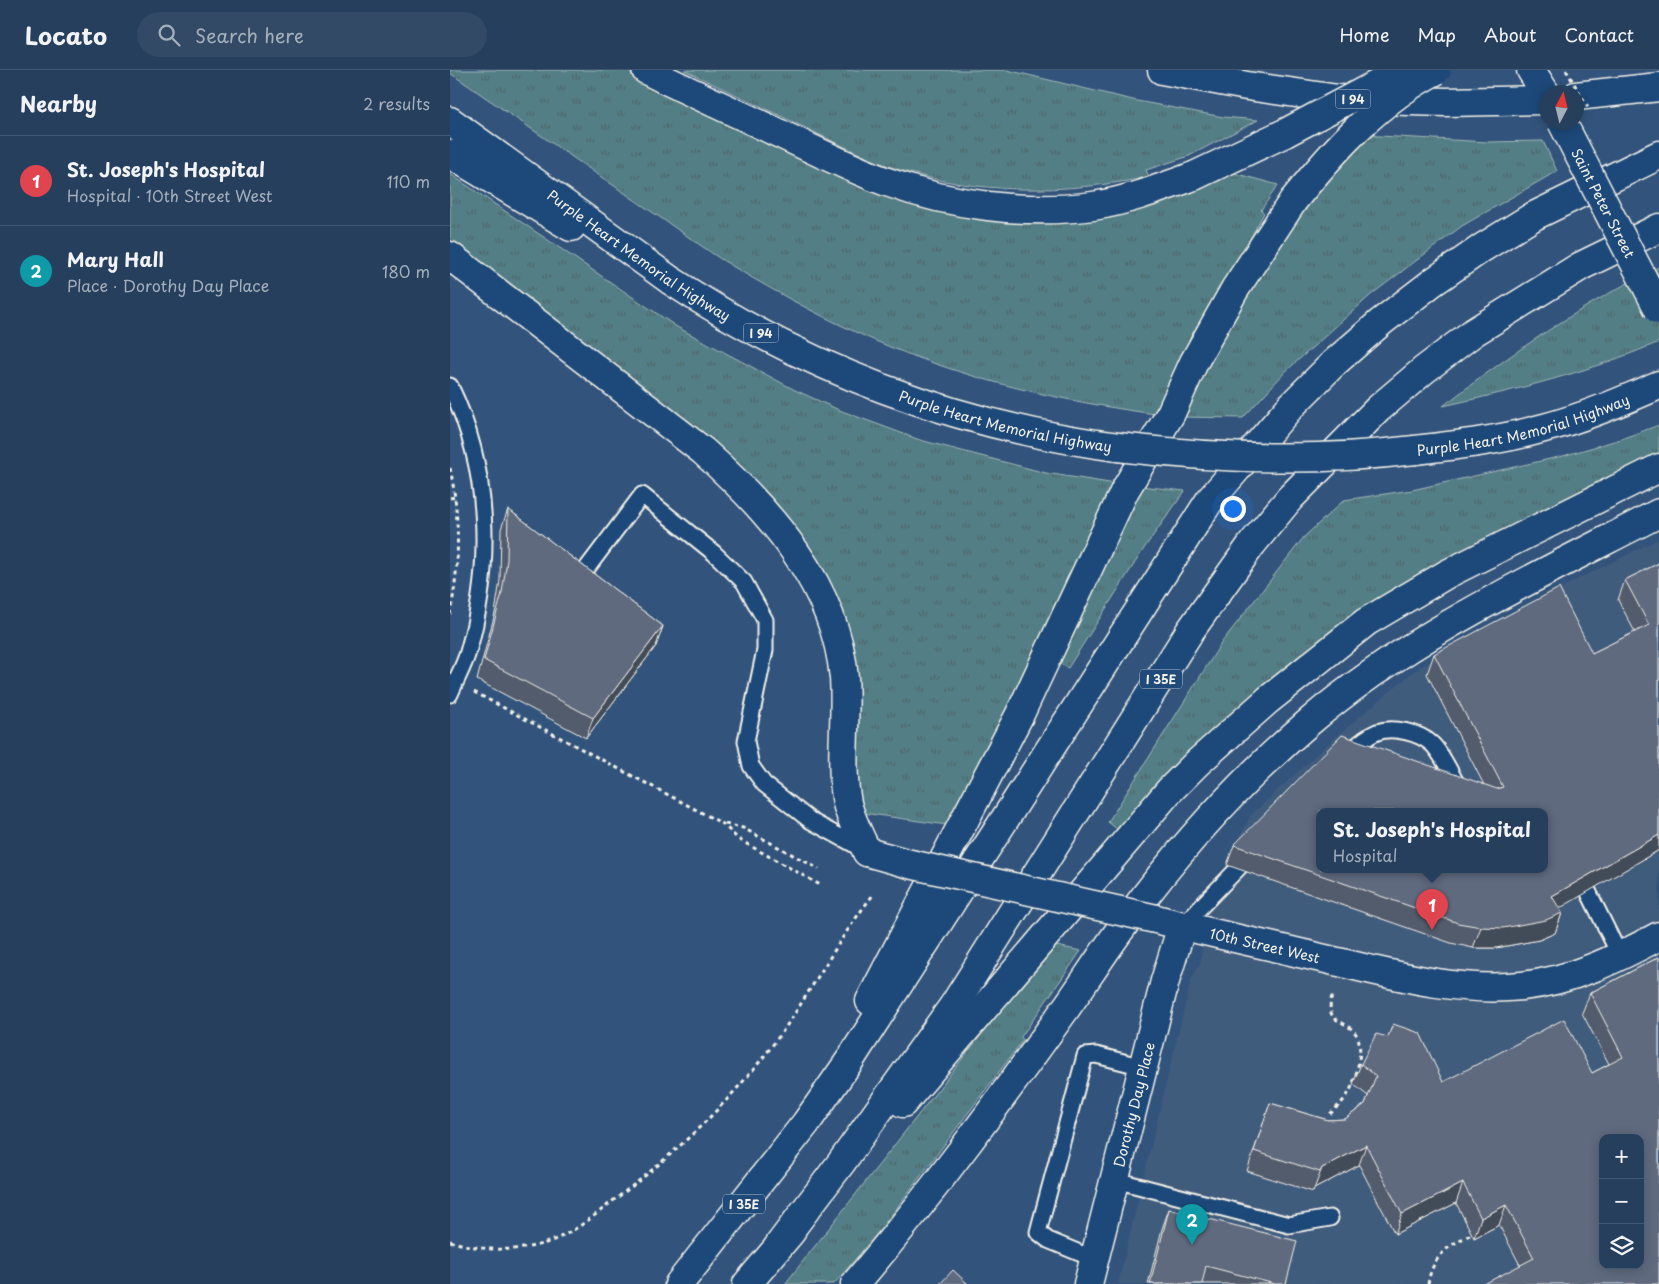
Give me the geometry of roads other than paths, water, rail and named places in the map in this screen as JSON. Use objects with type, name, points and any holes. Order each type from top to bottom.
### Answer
[{"type":"main road","points":[[646,70],[830,158],[887,182],[941,197],[1002,207],[1061,208],[1093,206],[1124,199],[1194,176],[1285,133],[1404,70]]},
{"type":"main road","name":"I 94","points":[[1162,70],[1247,86],[1338,99],[1493,102],[1539,100]]},
{"type":"main road","points":[[806,1123],[1020,714],[1125,490],[1170,413],[1194,362],[1234,289],[1292,201],[1365,121],[1394,96],[1437,70]]},
{"type":"main road","points":[[1531,70],[1540,85]]},
{"type":"main road","points":[[1584,95],[1659,87]]},
{"type":"main road","name":"Purple Heart Memorial Highway","points":[[450,122],[524,173],[630,252],[699,299],[738,321],[855,377],[929,405],[1047,437],[1118,447],[1230,457],[1326,458],[1415,450],[1501,438],[1546,428],[1609,406],[1659,385]]},
{"type":"main road","name":"Saint Peter Street","points":[[1566,130],[1659,310]]},
{"type":"main road","points":[[450,154],[550,215],[699,299]]},
{"type":"main road","name":"I 35E","points":[[679,1284],[806,1123],[905,976],[1210,500],[1291,406],[1334,363],[1381,322],[1463,261],[1534,216],[1659,155]]},
{"type":"main road","name":"I 35E","points":[[747,1284],[842,1163],[954,1005],[1190,631],[1252,544],[1290,498],[1378,410],[1424,370],[1474,332],[1581,266],[1659,228]]},
{"type":"main road","points":[[450,256],[703,451],[739,484],[779,528],[812,579],[833,627],[840,652],[844,678],[845,784],[848,804],[867,852]]},
{"type":"main road","points":[[779,1245],[993,1000],[1169,791],[1228,735],[1336,644],[1408,596],[1659,468]]},
{"type":"main road","points":[[855,1284],[991,1111],[1132,913],[1187,843],[1244,782],[1307,724],[1370,674],[1491,602],[1659,513]]},
{"type":"main road","name":"10th Street West","points":[[867,852],[910,864],[1424,982],[1473,988],[1533,984],[1572,976],[1620,956],[1659,936]]},
{"type":"main road","name":"Dorothy Day Place","points":[[1091,1272],[1165,981],[1182,926]]},
{"type":"lane","points":[[450,386],[459,405],[475,458],[482,491],[485,542],[480,596],[468,653],[453,688]]},
{"type":"lane","points":[[576,584],[642,495],[714,553],[744,582],[765,620],[765,650],[746,741],[751,766],[764,784],[811,822],[867,852]]},
{"type":"lane","points":[[1337,765],[1359,743],[1378,731],[1396,731],[1418,735],[1433,745],[1468,802]]},
{"type":"lane","points":[[1182,926],[1264,841]]},
{"type":"lane","points":[[1588,891],[1620,956]]},
{"type":"lane","points":[[1091,1272],[1038,1232],[1084,1056],[1096,1055],[1143,1067]]},
{"type":"lane","points":[[1115,1180],[1289,1225],[1330,1218]]},
{"type":"place","name":"St. Joseph's Hospital","points":[[1432,930]]},
{"type":"place","name":"Mary Hall","points":[[1192,1245]]}]
